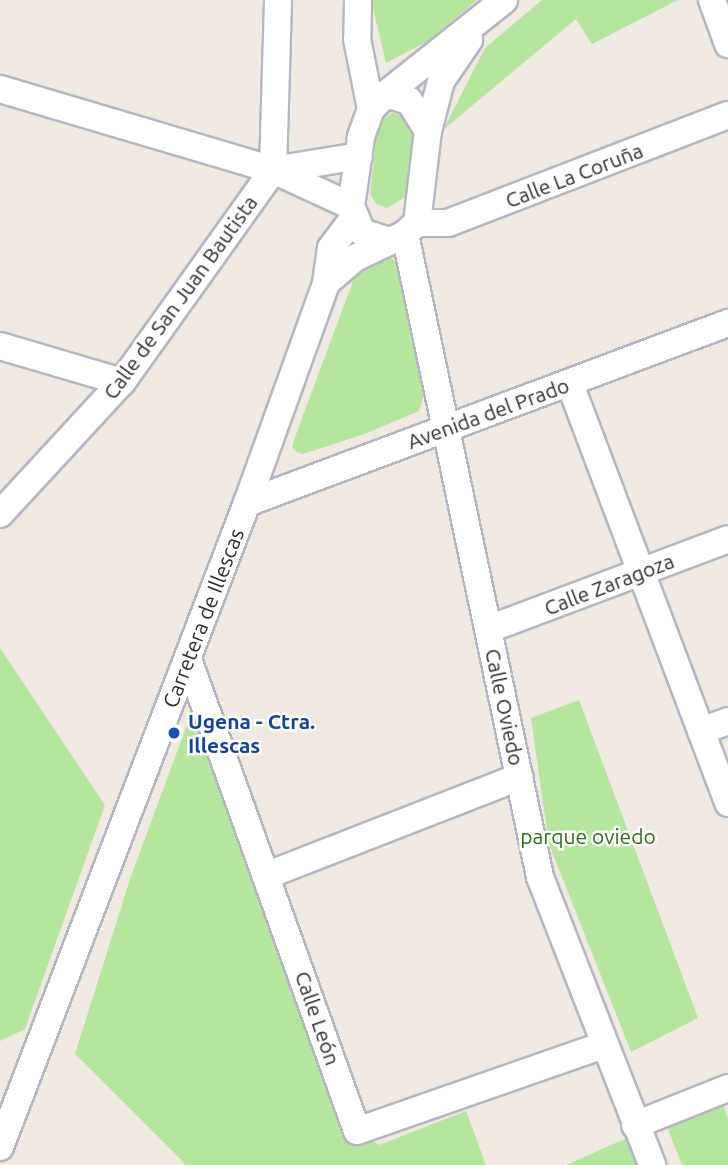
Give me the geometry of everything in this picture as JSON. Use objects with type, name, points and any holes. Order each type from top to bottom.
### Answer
[{"type":"street","points":[[273,170],[278,0]]},
{"type":"street","points":[[358,0],[357,40],[379,102]]},
{"type":"street","points":[[403,233],[362,232],[353,211],[359,156],[379,102],[504,0]]},
{"type":"street","points":[[712,0],[728,44]]},
{"type":"street","points":[[428,131],[442,81],[481,21]]},
{"type":"street","points":[[0,89],[273,170],[353,211]]},
{"type":"street","points":[[379,102],[409,101],[428,131]]},
{"type":"street","name":"Calle La Coruña","points":[[403,233],[448,223],[728,116]]},
{"type":"street","name":"Calle Oviedo","points":[[428,131],[403,233],[447,427],[540,877],[652,1165]]},
{"type":"street","points":[[273,170],[359,156]]},
{"type":"street","name":"Calle de San Juan Bautista","points":[[0,514],[122,382],[273,170]]},
{"type":"street","name":"Carretera de Illescas","points":[[0,1147],[10,1085],[188,660],[327,284],[331,248],[353,211]]},
{"type":"street","name":"Carretera de Illescas","points":[[327,284],[355,258],[403,233]]},
{"type":"street","name":"Avenida del Prado","points":[[247,503],[728,323]]},
{"type":"street","points":[[0,346],[122,382]]},
{"type":"street","points":[[570,384],[728,803]]},
{"type":"street","name":"Calle Zaragoza","points":[[489,629],[728,539]]},
{"type":"street","name":"Calle León","points":[[188,660],[268,875],[357,1131],[604,1045]]},
{"type":"street","points":[[701,731],[728,721]]},
{"type":"street","points":[[268,875],[520,777]]},
{"type":"street","points":[[635,1125],[728,1088]]},
{"type":"green space","points":[[371,0],[477,0],[428,41],[386,63]]},
{"type":"green space","points":[[542,0],[678,0],[592,44],[576,19],[443,130],[485,48]]},
{"type":"green space","points":[[392,113],[409,118],[415,130],[407,196],[387,208],[376,204],[370,193],[378,124]]},
{"type":"green space","points":[[390,257],[400,266],[425,391],[419,411],[367,433],[303,454],[297,452],[292,447],[294,440],[356,273],[367,262]]},
{"type":"green space","points":[[0,648],[105,805],[25,1029],[0,1041]]},
{"type":"green space","name":"parque oviedo","points":[[579,700],[698,1018],[631,1052],[549,844],[531,718]]},
{"type":"green space","points":[[201,722],[340,1120],[379,1145],[466,1111],[486,1165],[186,1165],[75,1054],[131,876],[187,725]]},
{"type":"green space","points":[[718,1092],[728,1118],[728,1165],[682,1165],[662,1114]]},
{"type":"green space","points":[[627,1138],[639,1165],[566,1165]]},
{"type":"place","name":"Ugena - Ctra. Illescas","points":[[174,733]]}]
